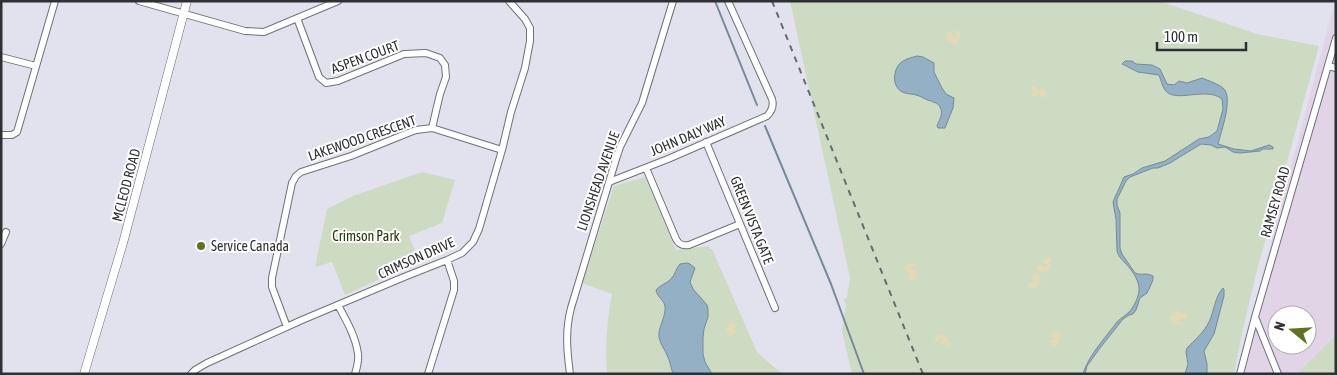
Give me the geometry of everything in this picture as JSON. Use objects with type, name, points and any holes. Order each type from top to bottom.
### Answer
[{"type":"main road","name":"MCLEOD ROAD","points":[[84,374],[123,243],[187,1]]},
{"type":"street","points":[[1,135],[12,135],[17,132],[55,1]]},
{"type":"street","points":[[139,1],[245,31],[264,32],[338,1]]},
{"type":"street","name":"CRIMSON DRIVE","points":[[191,374],[207,363],[287,327],[448,260],[462,253],[473,242],[479,229],[502,150],[511,112],[525,68],[530,41],[530,28],[526,18],[510,1]]},
{"type":"street","name":"LIONSHEAD AVENUE","points":[[570,374],[567,349],[568,321],[620,147],[642,103],[673,1]]},
{"type":"street","name":"JOHN DALY WAY","points":[[609,182],[766,116],[772,109],[772,98],[728,1]]},
{"type":"street","name":"ASPEN COURT","points":[[297,18],[319,77],[326,83],[338,82],[404,54],[426,53],[440,58],[445,65],[446,77],[432,128]]},
{"type":"street","name":"RAMSEY ROAD","points":[[1240,374],[1336,38]]},
{"type":"street","points":[[1,57],[36,66]]},
{"type":"street","points":[[1328,66],[1336,68]]},
{"type":"street","name":"LAKEWOOD CRESCENT","points":[[287,327],[272,287],[272,278],[286,218],[290,190],[296,176],[311,168],[351,156],[408,133],[432,128],[502,150]]},
{"type":"street","name":"GREEN VISTA GATE","points":[[706,142],[775,308]]},
{"type":"street","points":[[646,168],[676,239],[680,244],[689,245],[740,224]]},
{"type":"street","points":[[1,244],[6,232]]},
{"type":"street","points":[[428,374],[454,290],[454,281],[448,260]]},
{"type":"street","points":[[338,305],[354,338],[358,353],[355,374]]},
{"type":"street","points":[[1255,317],[1278,374]]},
{"type":"shaded area","points":[[1335,1],[1336,1],[1336,374],[1236,374]]},
{"type":"green space","points":[[790,1],[1159,1],[1257,34],[1319,46],[1256,274],[1234,374],[852,374],[842,331],[846,304],[844,300],[847,298],[850,278]]},
{"type":"green space","name":"Crimson Park","points":[[422,172],[455,180],[442,223],[409,236],[419,261],[345,295],[332,262],[315,267],[327,209],[353,196]]},
{"type":"green space","points":[[645,177],[676,250],[709,246],[712,249],[757,352],[782,374],[607,374],[607,334],[612,294],[582,283],[614,186]]},
{"type":"green space","points":[[1336,335],[1336,374],[1297,374],[1317,355]]},
{"type":"sand","points":[[957,30],[960,38],[956,45],[952,43],[953,40],[950,42],[946,39],[947,33],[950,31],[956,37],[955,31]]},
{"type":"sand","points":[[1036,86],[1039,91],[1041,88],[1044,89],[1046,93],[1044,98],[1040,96],[1040,92],[1036,97],[1032,95],[1034,91],[1030,89]]},
{"type":"sand","points":[[1051,257],[1052,260],[1049,263],[1052,265],[1046,272],[1043,273],[1036,269],[1039,264],[1039,266],[1041,264],[1044,268],[1047,267],[1047,264],[1042,261]]},
{"type":"sand","points":[[907,264],[915,264],[916,268],[912,266],[910,268],[917,275],[917,279],[909,281],[908,278],[911,273],[904,269]]},
{"type":"sand","points":[[1033,273],[1035,275],[1037,273],[1041,278],[1037,280],[1040,282],[1037,287],[1032,288],[1028,284],[1029,282],[1036,281],[1031,278]]},
{"type":"sand","points":[[1177,309],[1178,312],[1188,317],[1176,320],[1180,322],[1179,325],[1172,323],[1170,318],[1171,315],[1176,316],[1174,311]]},
{"type":"sand","points":[[731,323],[736,324],[733,330],[737,331],[732,335],[728,335],[726,328]]},
{"type":"sand","points":[[1053,332],[1061,333],[1061,338],[1057,340],[1056,346],[1050,345],[1051,340],[1056,339],[1052,336]]},
{"type":"sand","points":[[941,334],[951,343],[948,348],[946,347],[946,342],[942,346],[940,343],[942,339],[940,338],[936,342],[934,341]]},
{"type":"water","points":[[917,56],[934,63],[934,72],[942,88],[946,94],[954,98],[953,108],[945,128],[938,128],[937,126],[942,112],[936,103],[902,92],[895,83],[896,70],[900,63]]},
{"type":"water","points":[[1125,61],[1152,65],[1160,69],[1167,84],[1174,85],[1179,81],[1187,83],[1202,78],[1219,86],[1224,89],[1226,94],[1227,108],[1218,144],[1234,149],[1251,151],[1269,145],[1273,149],[1240,153],[1233,152],[1225,147],[1217,148],[1201,144],[1170,163],[1130,177],[1126,181],[1117,199],[1120,213],[1120,248],[1135,273],[1153,276],[1153,280],[1147,293],[1140,298],[1136,310],[1133,314],[1123,319],[1087,366],[1085,374],[1083,374],[1085,367],[1093,354],[1117,322],[1131,310],[1139,294],[1136,278],[1117,251],[1116,219],[1113,202],[1124,177],[1142,168],[1165,161],[1199,139],[1209,137],[1217,131],[1223,109],[1222,99],[1215,95],[1183,96],[1170,94],[1165,90],[1159,75],[1138,72],[1122,64]]},
{"type":"water","points":[[687,263],[695,268],[690,282],[693,289],[707,305],[708,309],[703,338],[703,354],[712,374],[673,374],[668,357],[659,339],[665,306],[656,290],[674,276],[680,264]]},
{"type":"water","points":[[1223,288],[1224,296],[1214,334],[1204,351],[1207,374],[1185,374],[1188,364],[1187,348],[1207,326],[1218,295]]},
{"type":"waterway","points":[[715,1],[757,105]]},
{"type":"waterway","points":[[765,126],[831,284],[864,374]]},
{"type":"railway","points":[[772,1],[923,374]]},
{"type":"place","name":"Service Canada","points":[[201,246]]}]
